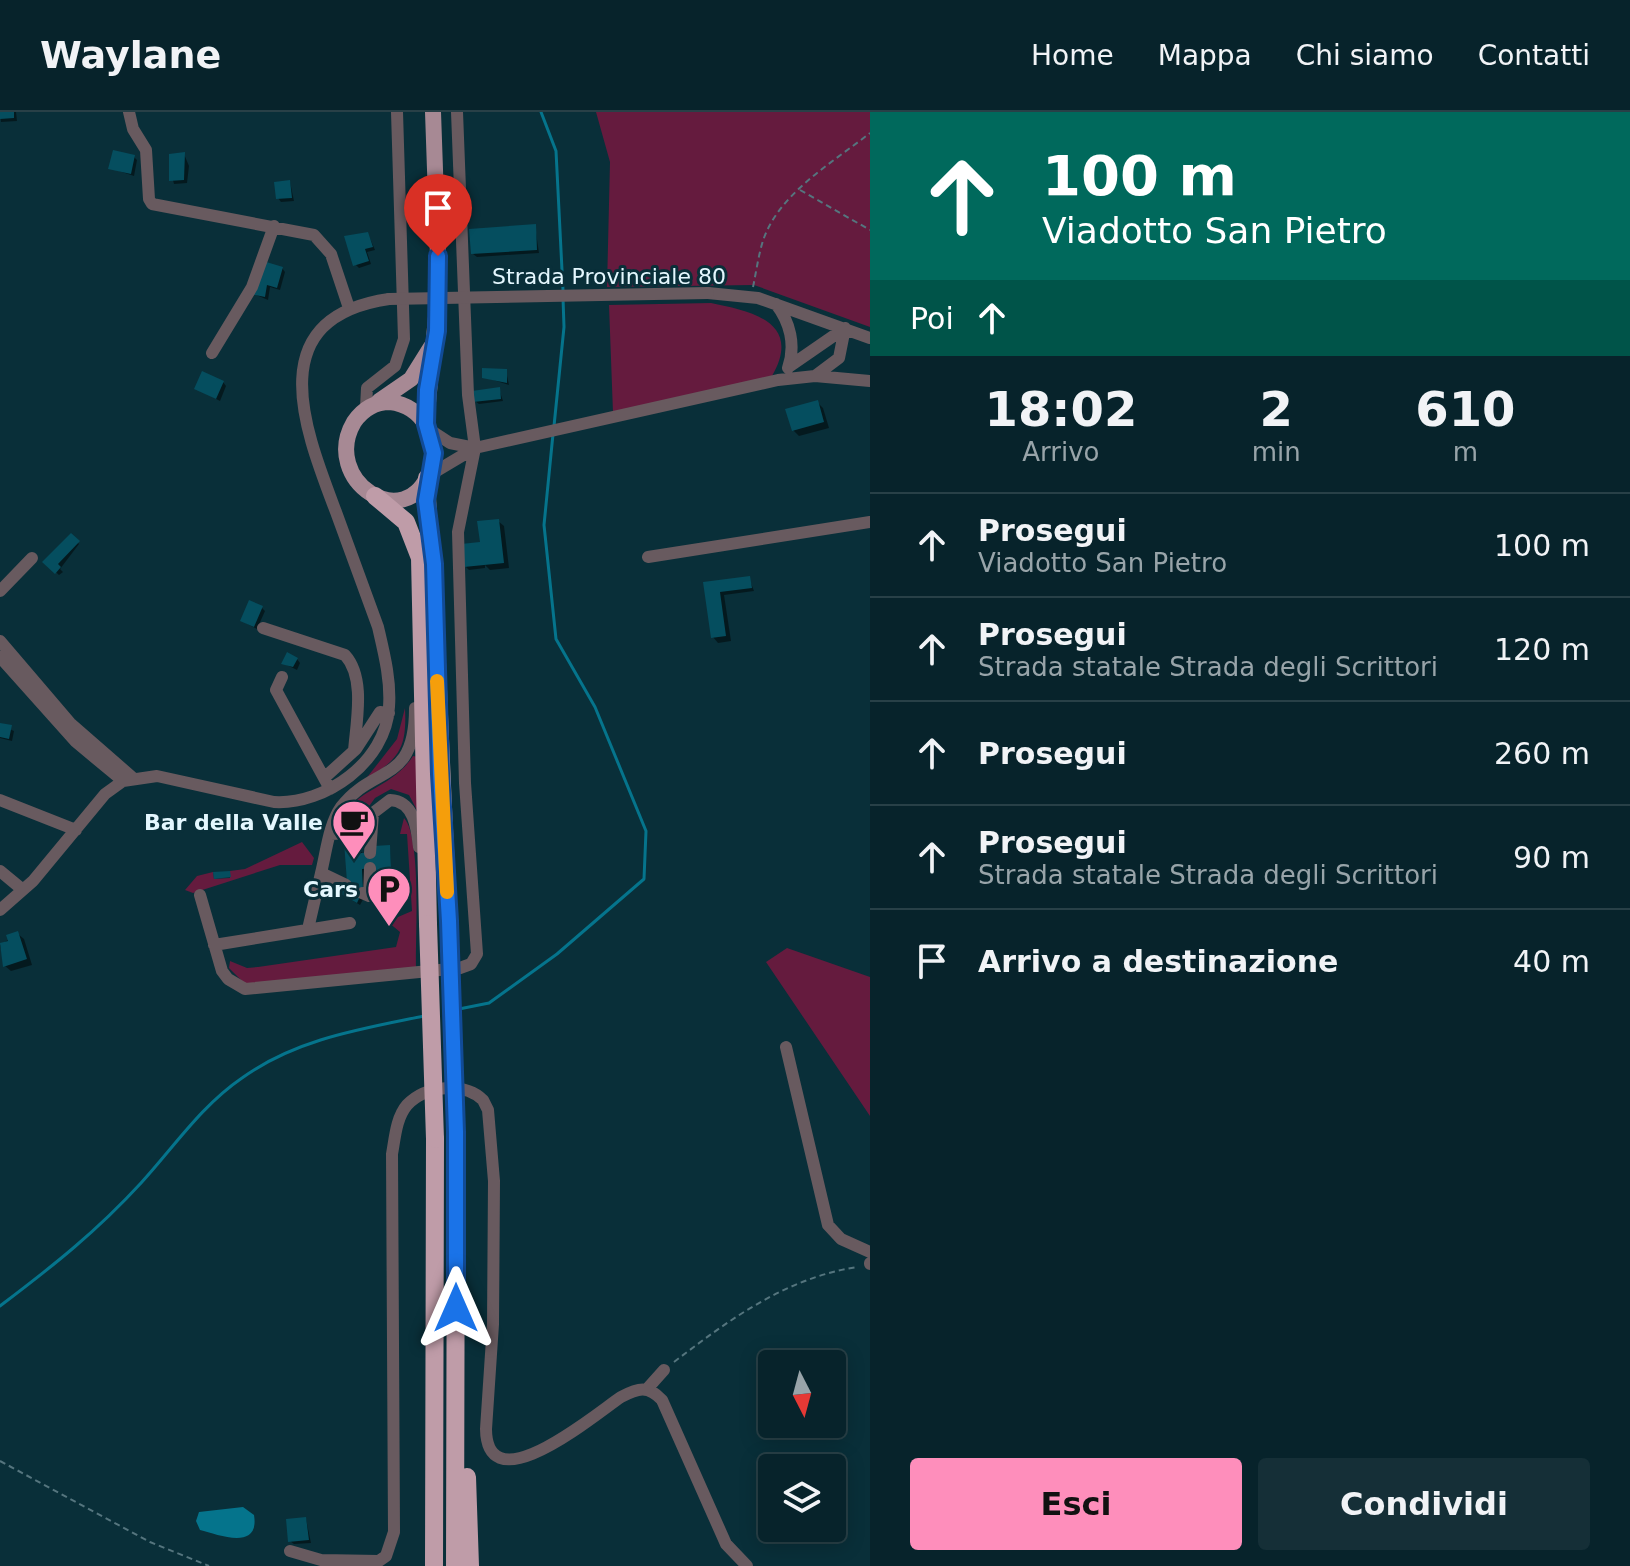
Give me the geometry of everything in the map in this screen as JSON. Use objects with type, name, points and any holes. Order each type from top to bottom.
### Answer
[{"type":"highway","points":[[428,477],[426,519],[434,564],[456,1132],[455,1566]]},
{"type":"highway","points":[[375,496],[406,522],[420,558],[435,1139],[435,1508],[431,1566]]},
{"type":"highway","points":[[456,1367],[470,1506],[470,1566]]},
{"type":"main road","points":[[433,112],[437,331],[427,390],[428,427],[434,453],[428,477],[420,489],[404,499],[392,501],[375,496],[355,478],[347,458],[350,431],[369,407],[411,379],[437,331]]},
{"type":"main road","points":[[369,407],[384,402],[402,404],[428,427]]},
{"type":"street","points":[[0,910],[23,890],[105,794],[128,780],[170,778],[274,802],[301,800],[366,761],[381,738],[389,713],[385,659],[378,627],[305,428],[301,405],[306,356],[325,327],[349,308],[324,242],[314,235],[274,226],[152,204],[149,199],[146,150],[133,129],[129,112]]},
{"type":"street","points":[[369,407],[367,388],[395,366],[404,339],[397,112]]},
{"type":"street","points":[[200,895],[214,945],[228,979],[245,989],[460,968],[475,960],[465,783],[458,532],[475,448],[468,395],[457,112]]},
{"type":"street","points":[[212,353],[252,287],[274,226]]},
{"type":"street","name":"Strada Provinciale 80","points":[[349,308],[389,299],[708,293],[752,296],[870,338]]},
{"type":"street","points":[[776,304],[790,333],[790,366]]},
{"type":"street","points":[[778,380],[790,366],[845,328]]},
{"type":"street","points":[[815,376],[839,358],[845,328]]},
{"type":"street","points":[[428,477],[475,448],[778,380],[815,376],[870,381]]},
{"type":"street","points":[[428,427],[450,443],[475,448]]},
{"type":"street","points":[[648,557],[870,522]]},
{"type":"street","points":[[0,591],[32,558]]},
{"type":"street","points":[[308,929],[335,817],[347,801],[398,766],[411,743],[415,718],[414,579],[420,558]]},
{"type":"street","points":[[263,628],[345,655],[349,660],[356,683],[354,751]]},
{"type":"street","points":[[0,641],[70,723],[128,780]]},
{"type":"street","points":[[0,657],[5,669],[76,742],[128,780]]},
{"type":"street","points":[[282,677],[276,690],[327,783]]},
{"type":"street","points":[[327,783],[354,751],[380,712],[389,713]]},
{"type":"street","points":[[0,800],[76,830]]},
{"type":"street","points":[[370,853],[373,813],[381,803],[396,800],[410,810],[418,838],[428,924]]},
{"type":"street","points":[[331,834],[370,832]]},
{"type":"street","points":[[362,893],[369,896],[371,891],[370,868]]},
{"type":"street","points":[[0,871],[23,890]]},
{"type":"street","points":[[321,873],[346,885]]},
{"type":"street","points":[[214,945],[350,923]]},
{"type":"street","points":[[786,1047],[828,1225],[841,1239],[870,1252]]},
{"type":"street","points":[[290,1551],[321,1560],[375,1563],[389,1551],[394,1532],[392,1154],[401,1116],[415,1099],[441,1090],[464,1088],[483,1100],[488,1110],[494,1181],[493,1324],[486,1429],[491,1448],[503,1457],[526,1459],[621,1397],[636,1389],[647,1389],[662,1400],[726,1544],[747,1566]]},
{"type":"street","points":[[647,1389],[664,1370]]},
{"type":"path","points":[[752,296],[762,241],[781,209],[799,190],[870,133]]},
{"type":"path","points":[[799,190],[870,230]]},
{"type":"path","points":[[664,1370],[740,1313],[789,1285],[870,1264]]},
{"type":"path","points":[[0,1461],[150,1542],[209,1566]]},
{"type":"shaded area","points":[[596,112],[870,112],[870,327],[754,285],[607,287],[610,162]]},
{"type":"shaded area","points":[[711,303],[756,315],[777,331],[781,343],[780,358],[772,376],[613,413],[609,305]]},
{"type":"shaded area","points":[[405,708],[404,734],[398,752],[386,766],[365,780],[397,739]]},
{"type":"shaded area","points":[[413,756],[418,757],[419,814],[409,795],[391,789],[375,798],[362,816],[342,817],[357,800],[405,767]]},
{"type":"shaded area","points":[[404,818],[410,829],[415,866],[416,968],[245,984],[229,968],[230,961],[247,968],[396,947],[400,932],[388,922],[392,915],[398,917],[412,911],[407,834],[400,834]]},
{"type":"shaded area","points":[[302,842],[314,858],[312,865],[280,865],[193,893],[185,890],[197,876],[213,872],[214,879],[230,878],[230,871],[245,869]]},
{"type":"shaded area","points":[[787,948],[870,977],[870,1116],[766,962]]},
{"type":"water","points":[[243,1507],[254,1515],[254,1526],[245,1537],[227,1537],[200,1530],[196,1521],[199,1512]]},
{"type":"building","points":[[0,112],[14,112],[14,118],[0,119]]},
{"type":"building","points":[[113,150],[135,155],[131,174],[108,169]]},
{"type":"building","points":[[185,152],[184,180],[169,181],[169,154]]},
{"type":"building","points":[[290,180],[292,198],[276,199],[274,182]]},
{"type":"building","points":[[536,224],[537,250],[471,254],[469,229]]},
{"type":"building","points":[[368,232],[373,247],[365,249],[369,261],[353,266],[344,236]]},
{"type":"building","points":[[263,261],[283,267],[277,288],[267,285],[265,297],[250,294]]},
{"type":"building","points":[[482,368],[507,369],[507,383],[482,378]]},
{"type":"building","points":[[202,371],[224,381],[216,399],[194,389]]},
{"type":"building","points":[[500,387],[501,399],[473,402],[472,391]]},
{"type":"building","points":[[818,400],[824,422],[792,431],[785,409]]},
{"type":"building","points":[[499,519],[504,563],[464,567],[461,544],[480,542],[477,521]]},
{"type":"building","points":[[71,533],[80,541],[58,564],[61,567],[55,574],[42,562]]},
{"type":"building","points":[[750,576],[752,588],[720,592],[726,636],[711,638],[703,582]]},
{"type":"building","points":[[249,600],[263,606],[254,627],[240,621]]},
{"type":"building","points":[[287,652],[298,658],[293,667],[281,664]]},
{"type":"building","points":[[0,723],[12,725],[9,739],[0,737]]},
{"type":"building","points":[[360,841],[361,853],[374,853],[374,846],[390,845],[392,891],[375,892],[374,868],[362,869],[363,890],[357,903],[341,894],[347,882],[344,842]]},
{"type":"building","points":[[230,871],[231,877],[214,879],[213,872]]},
{"type":"building","points":[[18,931],[27,959],[3,967],[0,943],[8,941],[6,935]]},
{"type":"building","points":[[306,1517],[309,1540],[288,1542],[286,1519]]},
{"type":"waterway","points":[[541,112],[556,151],[563,290]]},
{"type":"waterway","points":[[554,426],[564,327],[563,298]]},
{"type":"waterway","points":[[459,1009],[489,1003],[557,954],[644,879],[646,831],[595,707],[556,639],[544,525],[553,434]]},
{"type":"waterway","points":[[0,1306],[108,1217],[201,1114],[242,1078],[284,1054],[330,1037],[424,1016]]},
{"type":"slow traffic","points":[[437,681],[447,892]]},
{"type":"place","name":"Bar della Valle","points":[[354,861]]},
{"type":"place","name":"Cars","points":[[389,928]]},
{"type":"route","points":[[438,256],[437,331],[434,362],[428,380],[426,424],[434,453],[427,478],[426,519],[434,564],[440,774],[449,921],[456,1132],[456,1308]]}]
